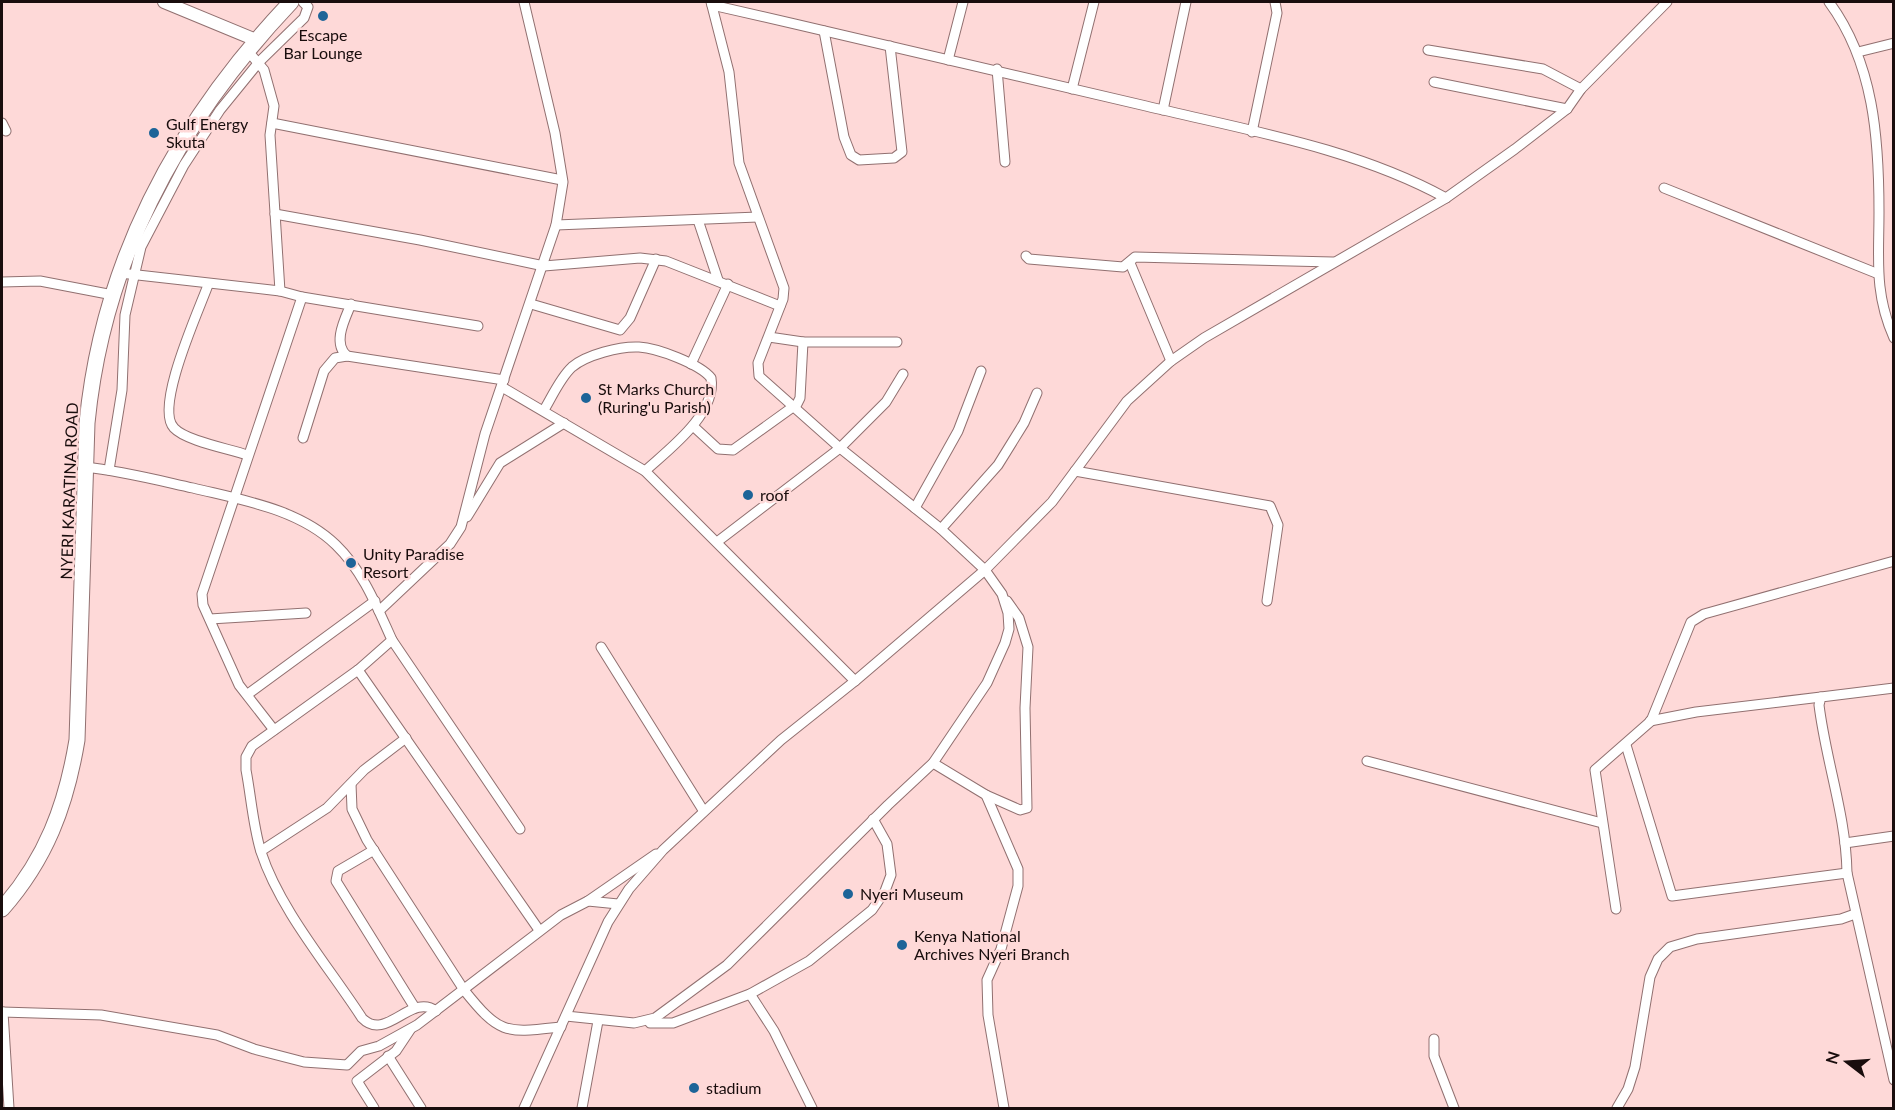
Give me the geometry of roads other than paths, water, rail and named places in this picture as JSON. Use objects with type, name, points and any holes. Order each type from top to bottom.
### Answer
[{"type":"highway","name":"NYERI KARATINA ROAD","points":[[2,909],[14,895],[47,843],[59,817],[73,767],[78,730],[85,467],[90,397],[113,295],[127,274],[154,209],[200,111],[251,45],[291,2]]},
{"type":"street","points":[[164,2],[251,45],[259,62],[274,106],[270,135],[280,291]]},
{"type":"street","points":[[154,209],[220,110],[259,62],[304,18],[308,7],[303,2]]},
{"type":"street","points":[[948,60],[963,2]]},
{"type":"street","points":[[1072,89],[1094,2]]},
{"type":"street","points":[[1163,110],[1186,2]]},
{"type":"street","points":[[1252,132],[1277,13],[1275,2]]},
{"type":"street","points":[[1829,2],[1858,52],[1875,115],[1879,212],[1876,273],[1880,297],[1893,338]]},
{"type":"street","points":[[460,529],[485,434],[544,266],[556,225],[562,180],[555,133],[528,3]]},
{"type":"street","points":[[933,763],[986,795],[1020,810],[1027,808],[1025,708],[1028,647],[1019,618],[985,570],[941,529],[840,448],[759,376],[758,363],[780,306],[784,288],[740,163],[729,72],[711,3],[948,60],[997,69],[1347,156],[1425,186],[1446,198]]},
{"type":"street","points":[[524,1108],[618,904],[663,850],[704,810],[781,740],[855,681],[985,570],[1028,529],[1127,401],[1171,360],[1446,198],[1567,109],[1581,89],[1661,4]]},
{"type":"street","points":[[824,31],[844,137],[851,155],[859,160],[894,158],[902,152],[890,46]]},
{"type":"street","points":[[1858,52],[1893,43]]},
{"type":"street","points":[[1428,50],[1524,64],[1558,76],[1581,89]]},
{"type":"street","points":[[997,69],[1005,162]]},
{"type":"street","points":[[1434,82],[1567,109]]},
{"type":"street","points":[[272,123],[562,180]]},
{"type":"street","points":[[1664,188],[1876,273]]},
{"type":"street","points":[[275,214],[420,240],[544,266],[656,259],[723,282],[780,306]]},
{"type":"street","points":[[556,225],[758,217]]},
{"type":"street","points":[[691,364],[723,282],[698,220]]},
{"type":"street","points":[[1026,256],[1029,259],[1123,267],[1135,257],[1336,262]]},
{"type":"street","points":[[531,304],[620,330],[630,318],[656,259]]},
{"type":"street","points":[[1130,263],[1171,360]]},
{"type":"street","points":[[109,470],[122,390],[127,274],[208,285],[280,291],[302,297],[478,326]]},
{"type":"street","points":[[2,282],[40,281],[113,295]]},
{"type":"street","points":[[208,285],[174,380],[169,402],[169,420],[172,427],[186,435],[247,455]]},
{"type":"street","points":[[274,730],[239,685],[210,619],[202,594],[232,498],[302,297]]},
{"type":"street","points":[[347,356],[340,348],[340,338],[351,304]]},
{"type":"street","points":[[769,337],[804,342],[897,342]]},
{"type":"street","points":[[693,426],[718,449],[733,450],[792,407],[800,398],[804,342]]},
{"type":"street","points":[[544,410],[566,373],[580,362],[592,357],[639,347],[691,364],[708,374],[712,386],[703,412],[693,426],[645,471]]},
{"type":"street","points":[[303,438],[324,371],[332,359],[347,356],[503,383],[564,423],[645,471],[855,681]]},
{"type":"street","points":[[915,508],[958,431],[981,371]]},
{"type":"street","points":[[717,542],[840,448],[886,402],[903,374]]},
{"type":"street","points":[[941,529],[998,465],[1024,423],[1037,393]]},
{"type":"street","points":[[379,611],[450,544],[500,463],[564,423]]},
{"type":"street","points":[[85,467],[109,470],[232,498],[295,518],[321,533],[344,554],[375,601],[392,640],[520,829]]},
{"type":"street","points":[[1075,471],[1269,506],[1276,515],[1278,525],[1267,601]]},
{"type":"street","points":[[729,560],[855,681]]},
{"type":"street","points":[[1616,909],[1595,770],[1598,764],[1626,745],[1650,722],[1689,624],[1697,616],[1893,561]]},
{"type":"street","points":[[634,1023],[656,1018],[673,1008],[727,965],[873,819],[933,763],[987,683],[1005,643],[1009,629],[1002,594]]},
{"type":"street","points":[[248,694],[375,601]]},
{"type":"street","points":[[210,619],[306,613]]},
{"type":"street","points":[[392,640],[358,670],[252,746],[245,762],[261,851],[296,920],[366,1022],[375,1025],[386,1024],[425,1005],[436,1011]]},
{"type":"street","points":[[601,647],[704,810]]},
{"type":"street","points":[[358,670],[539,930]]},
{"type":"street","points":[[1650,722],[1696,712],[1893,688]]},
{"type":"street","points":[[1821,697],[1820,709],[1836,784],[1845,843],[1846,873],[1893,1080]]},
{"type":"street","points":[[261,851],[332,804],[364,770],[406,738]]},
{"type":"street","points":[[1626,745],[1672,896],[1846,873]]},
{"type":"street","points":[[1367,761],[1602,823]]},
{"type":"street","points":[[351,784],[352,809],[374,850],[464,990],[482,1013],[502,1028],[522,1031],[561,1027]]},
{"type":"street","points":[[986,795],[1018,869],[1018,886],[1001,949],[987,980],[988,1015],[1004,1108]]},
{"type":"street","points":[[332,804],[352,809]]},
{"type":"street","points":[[566,1016],[598,1021],[673,1023],[750,994],[809,961],[860,921],[879,901],[891,875],[891,859],[882,833],[873,819]]},
{"type":"street","points":[[1845,843],[1893,836]]},
{"type":"street","points":[[374,850],[338,871],[336,881],[415,1008]]},
{"type":"street","points":[[9,1108],[2,1012],[101,1015],[217,1035],[254,1049],[304,1062],[347,1065],[361,1051],[379,1046],[412,1028],[539,930],[588,901],[663,850]]},
{"type":"street","points":[[588,901],[618,904]]},
{"type":"street","points":[[1617,1108],[1628,1089],[1635,1067],[1650,977],[1658,959],[1670,947],[1697,939],[1841,919],[1856,914]]},
{"type":"street","points":[[750,994],[774,1031],[812,1108]]},
{"type":"street","points":[[582,1108],[598,1021]]},
{"type":"street","points":[[374,1108],[357,1081],[396,1051],[412,1028]]},
{"type":"street","points":[[1434,1039],[1434,1056],[1454,1108]]},
{"type":"street","points":[[388,1056],[421,1108]]},
{"type":"place","name":"Escape Bar Lounge","points":[[323,16]]},
{"type":"place","name":"Gulf Energy Skuta","points":[[154,133]]},
{"type":"place","name":"St Marks Church (Ruring'u Parish)","points":[[586,398]]},
{"type":"place","name":"roof","points":[[748,495]]},
{"type":"place","name":"Unity Paradise Resort","points":[[351,563]]},
{"type":"place","name":"Nyeri Museum","points":[[848,894]]},
{"type":"place","name":"Kenya National Archives Nyeri Branch","points":[[902,945]]},
{"type":"place","name":"stadium","points":[[694,1088]]}]
